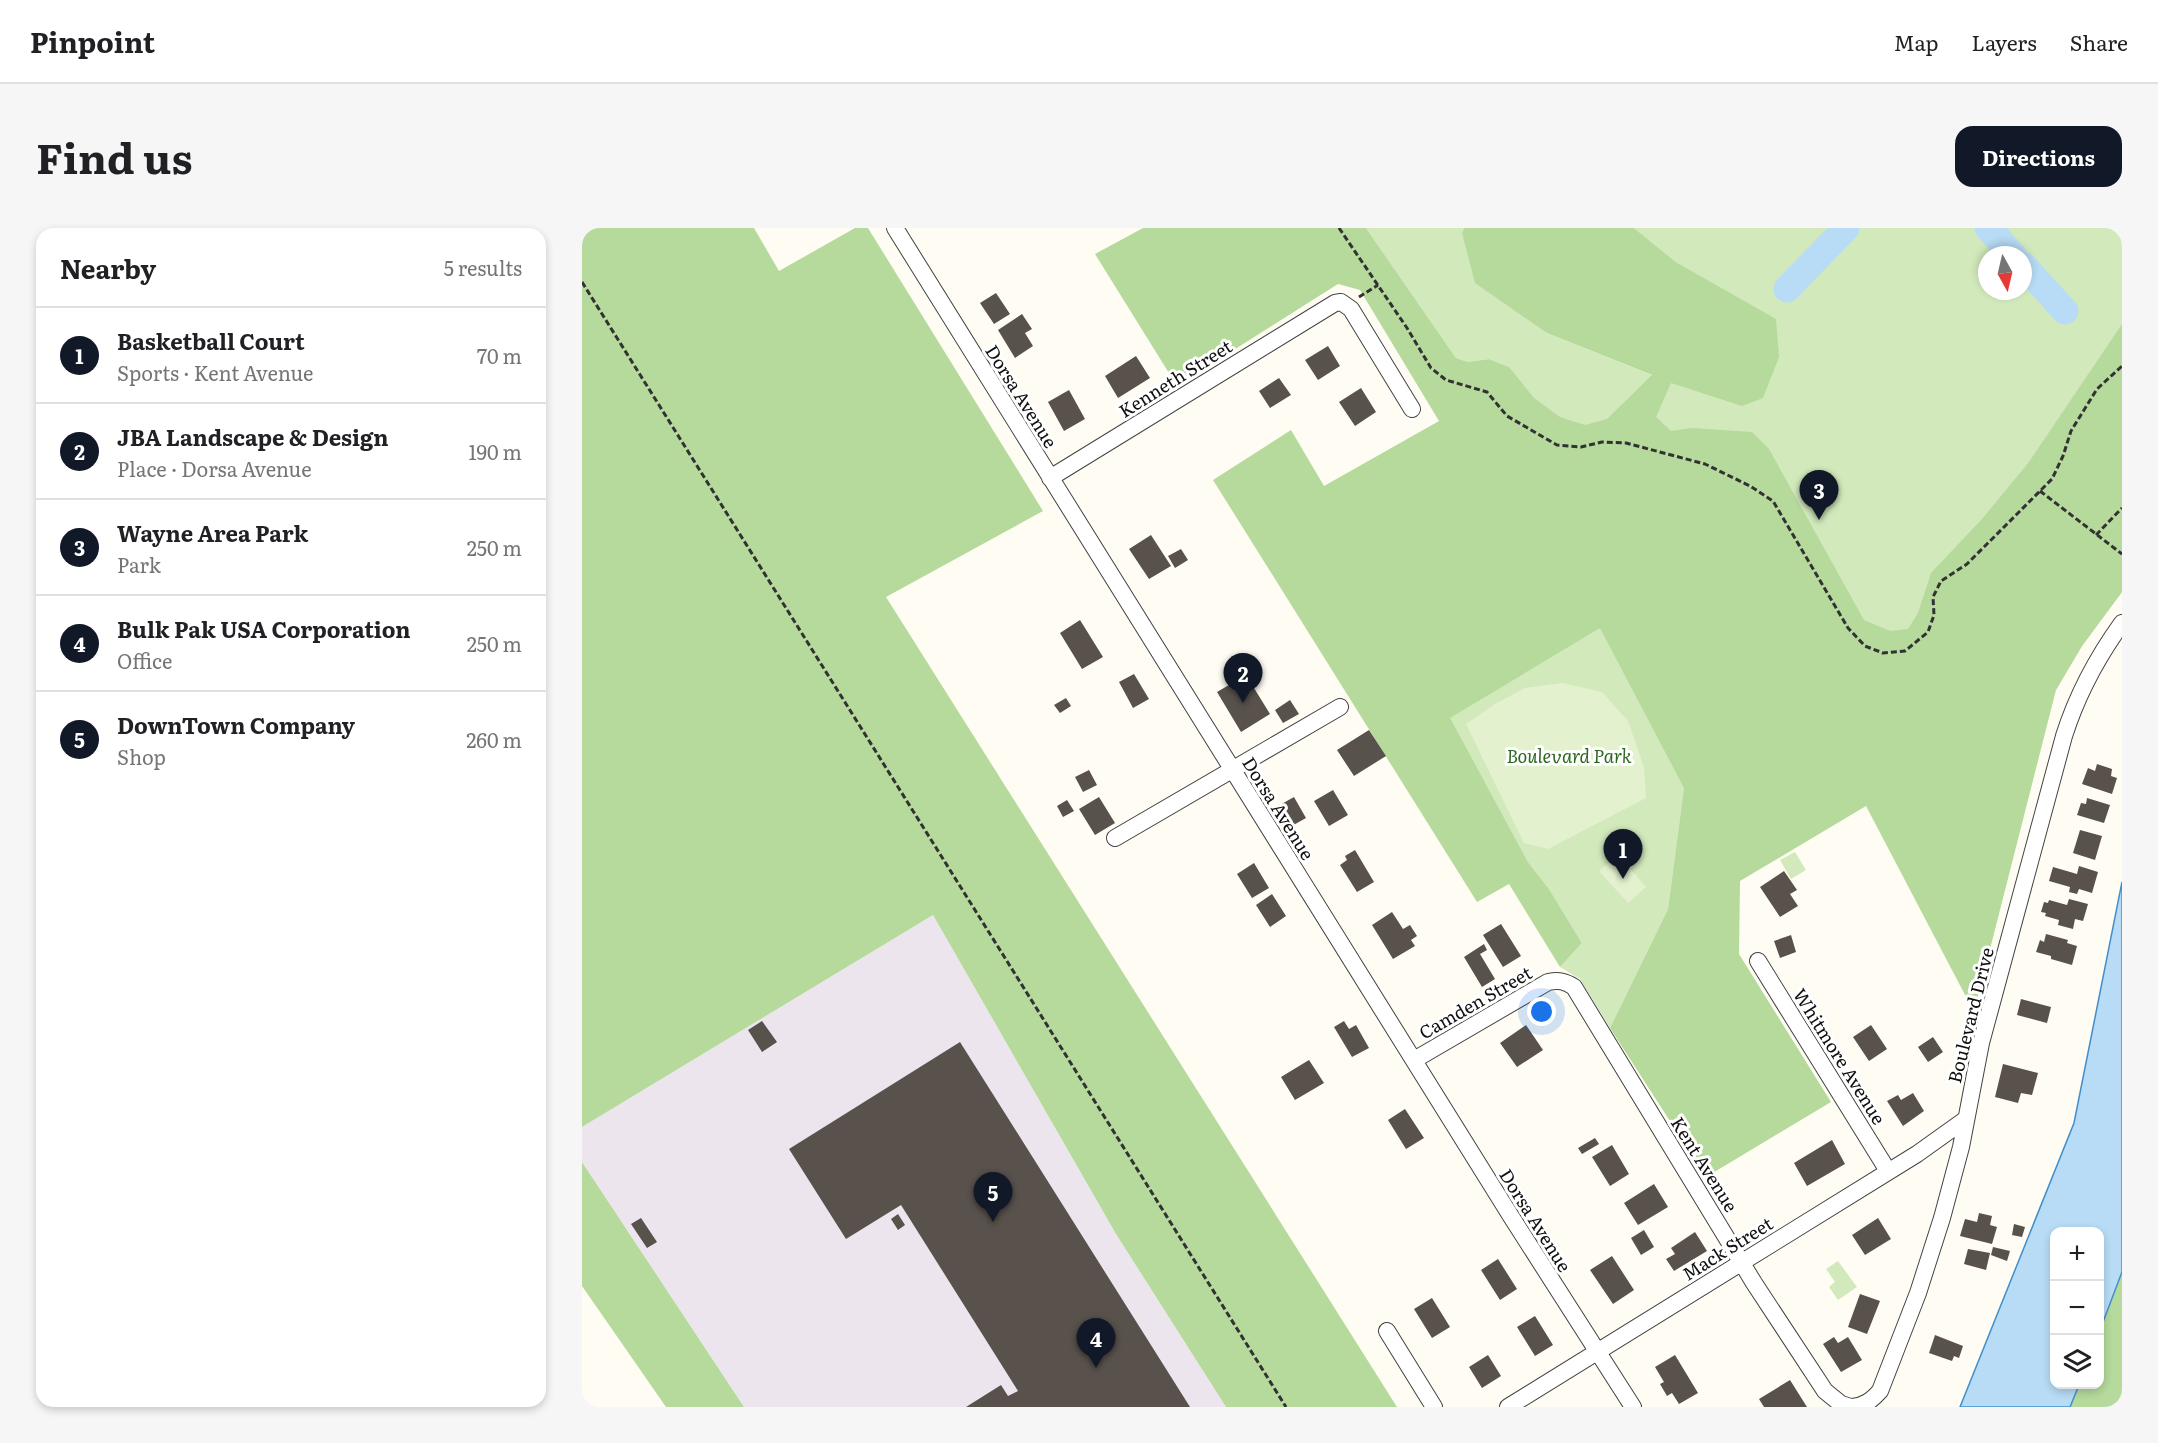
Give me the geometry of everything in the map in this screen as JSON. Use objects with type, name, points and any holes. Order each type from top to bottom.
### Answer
[{"type":"street","name":"Dorsa Avenue","points":[[895,228],[1232,771],[1633,1407]]},
{"type":"street","name":"Kenneth Street","points":[[1050,478],[1320,311],[1335,303],[1341,302],[1348,305]]},
{"type":"street","points":[[1348,305],[1412,409]]},
{"type":"street","name":"Boulevard Drive","points":[[1815,1376],[1831,1398],[1852,1407],[1862,1406],[1880,1391],[1910,1315],[1942,1218],[2003,958],[2073,708],[2083,685],[2122,623]]},
{"type":"street","points":[[1115,838],[1340,707]]},
{"type":"street","name":"Whitmore Avenue","points":[[1758,961],[1888,1171]]},
{"type":"street","name":"Camden Street","points":[[1414,1060],[1548,982],[1557,980]]},
{"type":"street","name":"Kent Avenue","points":[[1557,980],[1574,987],[1742,1262],[1815,1376]]},
{"type":"street","name":"Mack Street","points":[[1508,1407],[1888,1171],[1966,1119]]},
{"type":"street","points":[[1387,1331],[1434,1407]]},
{"type":"path","points":[[1339,228],[1431,368],[1446,380],[1487,392],[1508,416],[1557,445],[1581,447],[1602,442],[1626,443],[1705,464],[1750,486],[1773,501],[1848,628],[1865,646],[1883,652],[1905,651],[1928,632],[1934,615],[1933,597],[1941,581],[1967,564],[2052,478],[2063,456],[2071,430],[2097,389],[2122,366]]},
{"type":"path","points":[[582,282],[1286,1407]]},
{"type":"path","points":[[1348,305],[1378,285]]},
{"type":"path","points":[[2040,491],[2122,555]]},
{"type":"path","points":[[2096,534],[2122,508]]},
{"type":"shaded area","points":[[933,915],[1116,1234],[1226,1407],[744,1407],[582,1162],[582,1127]]},
{"type":"green space","points":[[582,228],[754,228],[779,271],[855,228],[868,228],[1043,511],[886,597],[1397,1407],[1226,1407],[1116,1234],[933,915],[582,1127]]},
{"type":"green space","points":[[1143,228],[1366,228],[1456,358],[1468,362],[1489,359],[1509,367],[1534,398],[1560,417],[1585,425],[1607,419],[1652,375],[1547,333],[1475,283],[1462,233],[1464,228],[1634,228],[1676,262],[1776,319],[1779,357],[1763,398],[1742,406],[1671,383],[1656,417],[1671,431],[1692,428],[1752,432],[1769,449],[1864,620],[1890,631],[1908,629],[1918,613],[1931,573],[1982,519],[2029,462],[2122,324],[2122,592],[2082,646],[2056,690],[1974,1012],[1866,806],[1740,881],[1739,954],[1831,1102],[1706,1177],[1610,1028],[1668,909],[1684,788],[1600,628],[1450,718],[1528,862],[1549,889],[1582,943],[1560,967],[1509,884],[1477,902],[1213,480],[1291,430],[1324,486],[1439,421],[1360,290],[1338,284],[1177,386],[1095,254]]},
{"type":"green space","name":"Boulevard Park","points":[[1366,228],[1464,228],[1462,233],[1547,333],[1671,383],[1775,319],[1676,262],[1634,228],[2122,228],[2122,592],[2082,646],[2056,690],[1684,789],[1668,909],[1610,1028],[1580,979],[1560,967],[1582,943],[1549,889],[1528,862],[1449,718],[1599,628],[1509,367],[1489,359],[1468,362],[1456,358]]},
{"type":"green space","name":"Boulevard Park","points":[[1563,683],[1602,692],[1628,721],[1644,767],[1646,798],[1548,849],[1524,843],[1466,724],[1495,704],[1525,688]]},
{"type":"green space","points":[[1795,852],[1806,870],[1791,879],[1780,860]]},
{"type":"green space","points":[[1618,854],[1646,887],[1628,903],[1599,871]]},
{"type":"green space","points":[[582,1162],[744,1407],[666,1407],[582,1286]]},
{"type":"green space","points":[[1838,1261],[1857,1287],[1838,1300],[1829,1287],[1835,1282],[1826,1269]]},
{"type":"green space","points":[[2122,1272],[2122,1407],[2070,1407],[2077,1389],[2104,1389],[2104,1319]]},
{"type":"water","points":[[2122,882],[2122,1272],[2104,1319],[2104,1227],[2050,1227],[2050,1389],[2077,1389],[2070,1407],[1960,1407],[2074,1123]]},
{"type":"building","points":[[996,293],[1010,314],[994,324],[980,303]]},
{"type":"building","points":[[1022,314],[1032,329],[1025,333],[1033,346],[1015,358],[998,330]]},
{"type":"building","points":[[1328,346],[1340,366],[1318,380],[1305,360]]},
{"type":"building","points":[[1136,356],[1150,378],[1118,398],[1105,376]]},
{"type":"building","points":[[1279,378],[1291,395],[1270,408],[1259,391]]},
{"type":"building","points":[[1361,388],[1376,412],[1355,426],[1339,402]]},
{"type":"building","points":[[1069,390],[1085,419],[1064,431],[1048,402]]},
{"type":"building","points":[[1151,535],[1171,566],[1149,579],[1129,549]]},
{"type":"building","points":[[1181,549],[1188,560],[1175,568],[1168,556]]},
{"type":"building","points":[[1080,620],[1103,657],[1082,669],[1060,633]]},
{"type":"building","points":[[1134,674],[1149,699],[1133,708],[1119,682]]},
{"type":"building","points":[[1246,675],[1270,714],[1241,732],[1217,692]]},
{"type":"building","points":[[1066,698],[1071,706],[1060,713],[1054,705]]},
{"type":"building","points":[[1290,700],[1299,714],[1283,723],[1275,710]]},
{"type":"building","points":[[1369,730],[1386,756],[1354,776],[1337,750]]},
{"type":"building","points":[[2097,764],[2112,769],[2111,776],[2117,778],[2112,794],[2082,784],[2088,768],[2095,771]]},
{"type":"building","points":[[1089,770],[1097,785],[1083,792],[1075,777]]},
{"type":"building","points":[[1333,790],[1348,815],[1329,826],[1314,801]]},
{"type":"building","points":[[1099,797],[1115,823],[1095,835],[1079,809]]},
{"type":"building","points":[[1294,797],[1306,818],[1290,827],[1278,806]]},
{"type":"building","points":[[2087,798],[2110,805],[2104,823],[2077,815],[2081,803],[2086,804]]},
{"type":"building","points":[[1067,800],[1074,811],[1063,817],[1057,806]]},
{"type":"building","points":[[2080,830],[2102,836],[2095,860],[2073,853]]},
{"type":"building","points":[[1355,850],[1374,882],[1357,892],[1340,865],[1347,860],[1345,856]]},
{"type":"building","points":[[1254,863],[1269,888],[1252,898],[1237,874]]},
{"type":"building","points":[[2079,866],[2098,872],[2092,893],[2079,889],[2077,894],[2069,892],[2070,887],[2049,881],[2053,867],[2077,874]]},
{"type":"building","points":[[1784,871],[1797,890],[1790,894],[1798,906],[1780,917],[1760,887]]},
{"type":"building","points":[[1272,894],[1286,916],[1270,927],[1256,905]]},
{"type":"building","points":[[2069,899],[2088,904],[2083,921],[2075,919],[2073,929],[2058,925],[2059,920],[2045,916],[2046,913],[2041,912],[2044,902],[2048,903],[2049,900],[2067,905]]},
{"type":"building","points":[[1392,912],[1403,929],[1410,925],[1417,936],[1411,940],[1415,946],[1393,959],[1372,925]]},
{"type":"building","points":[[1501,924],[1521,956],[1503,967],[1483,935]]},
{"type":"building","points":[[2046,934],[2068,940],[2067,943],[2077,946],[2072,965],[2036,952],[2040,940],[2044,942]]},
{"type":"building","points":[[1791,935],[1796,952],[1780,958],[1774,941]]},
{"type":"building","points":[[1484,944],[1487,950],[1480,954],[1495,979],[1482,987],[1464,957]]},
{"type":"building","points":[[2021,999],[2051,1007],[2047,1023],[2017,1015]]},
{"type":"building","points":[[762,1021],[777,1042],[762,1052],[748,1030]]},
{"type":"building","points":[[1344,1021],[1349,1029],[1356,1025],[1369,1048],[1352,1057],[1334,1027]]},
{"type":"building","points":[[1526,1025],[1543,1050],[1517,1067],[1500,1043]]},
{"type":"building","points":[[1871,1025],[1887,1049],[1869,1061],[1853,1037]]},
{"type":"building","points":[[1933,1037],[1943,1052],[1928,1062],[1918,1047]]},
{"type":"building","points":[[960,1042],[1190,1407],[966,1407],[1001,1385],[1008,1396],[1018,1391],[901,1205],[846,1239],[789,1149]]},
{"type":"building","points":[[1309,1060],[1324,1083],[1295,1100],[1281,1077]]},
{"type":"building","points":[[2003,1064],[2038,1073],[2032,1095],[2021,1093],[2018,1103],[1995,1097]]},
{"type":"building","points":[[1913,1093],[1924,1111],[1903,1126],[1887,1101],[1898,1095],[1901,1100]]},
{"type":"building","points":[[1405,1109],[1424,1138],[1406,1149],[1388,1120]]},
{"type":"building","points":[[1595,1138],[1599,1144],[1582,1154],[1578,1148]]},
{"type":"building","points":[[1832,1140],[1845,1164],[1807,1186],[1794,1163]]},
{"type":"building","points":[[1612,1145],[1629,1174],[1610,1186],[1592,1157]]},
{"type":"building","points":[[1654,1184],[1668,1207],[1638,1225],[1624,1203]]},
{"type":"building","points":[[1979,1213],[1992,1216],[1990,1225],[1997,1227],[1992,1244],[1960,1236],[1965,1219],[1977,1222]]},
{"type":"building","points":[[898,1214],[905,1225],[898,1230],[891,1219]]},
{"type":"building","points":[[641,1218],[657,1242],[647,1248],[631,1224]]},
{"type":"building","points":[[1878,1218],[1891,1239],[1865,1255],[1852,1235]]},
{"type":"building","points":[[2014,1224],[2025,1227],[2022,1237],[2012,1235]]},
{"type":"building","points":[[1644,1230],[1654,1247],[1641,1255],[1631,1238]]},
{"type":"building","points":[[1695,1232],[1707,1251],[1674,1271],[1666,1259],[1675,1254],[1671,1248]]},
{"type":"building","points":[[1993,1247],[2010,1251],[2007,1261],[1991,1255]]},
{"type":"building","points":[[1968,1249],[1990,1253],[1986,1270],[1964,1264]]},
{"type":"building","points":[[1612,1256],[1634,1290],[1613,1304],[1590,1270]]},
{"type":"building","points":[[1498,1259],[1517,1289],[1500,1300],[1481,1270]]},
{"type":"building","points":[[1860,1294],[1880,1301],[1867,1334],[1848,1327]]},
{"type":"building","points":[[1432,1298],[1450,1327],[1432,1338],[1414,1309]]},
{"type":"building","points":[[1535,1316],[1553,1345],[1535,1356],[1517,1327]]},
{"type":"building","points":[[1935,1335],[1963,1346],[1959,1358],[1954,1356],[1952,1361],[1929,1353]]},
{"type":"building","points":[[1834,1337],[1838,1343],[1848,1337],[1862,1360],[1841,1372],[1823,1344]]},
{"type":"building","points":[[1488,1355],[1501,1376],[1482,1388],[1469,1367]]},
{"type":"building","points":[[1675,1355],[1698,1393],[1679,1404],[1672,1393],[1667,1396],[1660,1384],[1664,1382],[1655,1367]]},
{"type":"building","points":[[1790,1380],[1807,1407],[1764,1407],[1759,1399]]},
{"type":"waterway","points":[[1787,289],[1846,228]]},
{"type":"waterway","points":[[1988,228],[2005,246]]},
{"type":"waterway","points":[[2032,275],[2065,311]]},
{"type":"place","name":"Wayne Area Park","points":[[1819,520]]},
{"type":"place","name":"JBA Landscape & Design","points":[[1243,703]]},
{"type":"place","name":"Basketball Court","points":[[1623,879]]},
{"type":"place","name":"DownTown Company","points":[[993,1222]]},
{"type":"place","name":"Bulk Pak USA Corporation","points":[[1096,1368]]}]
